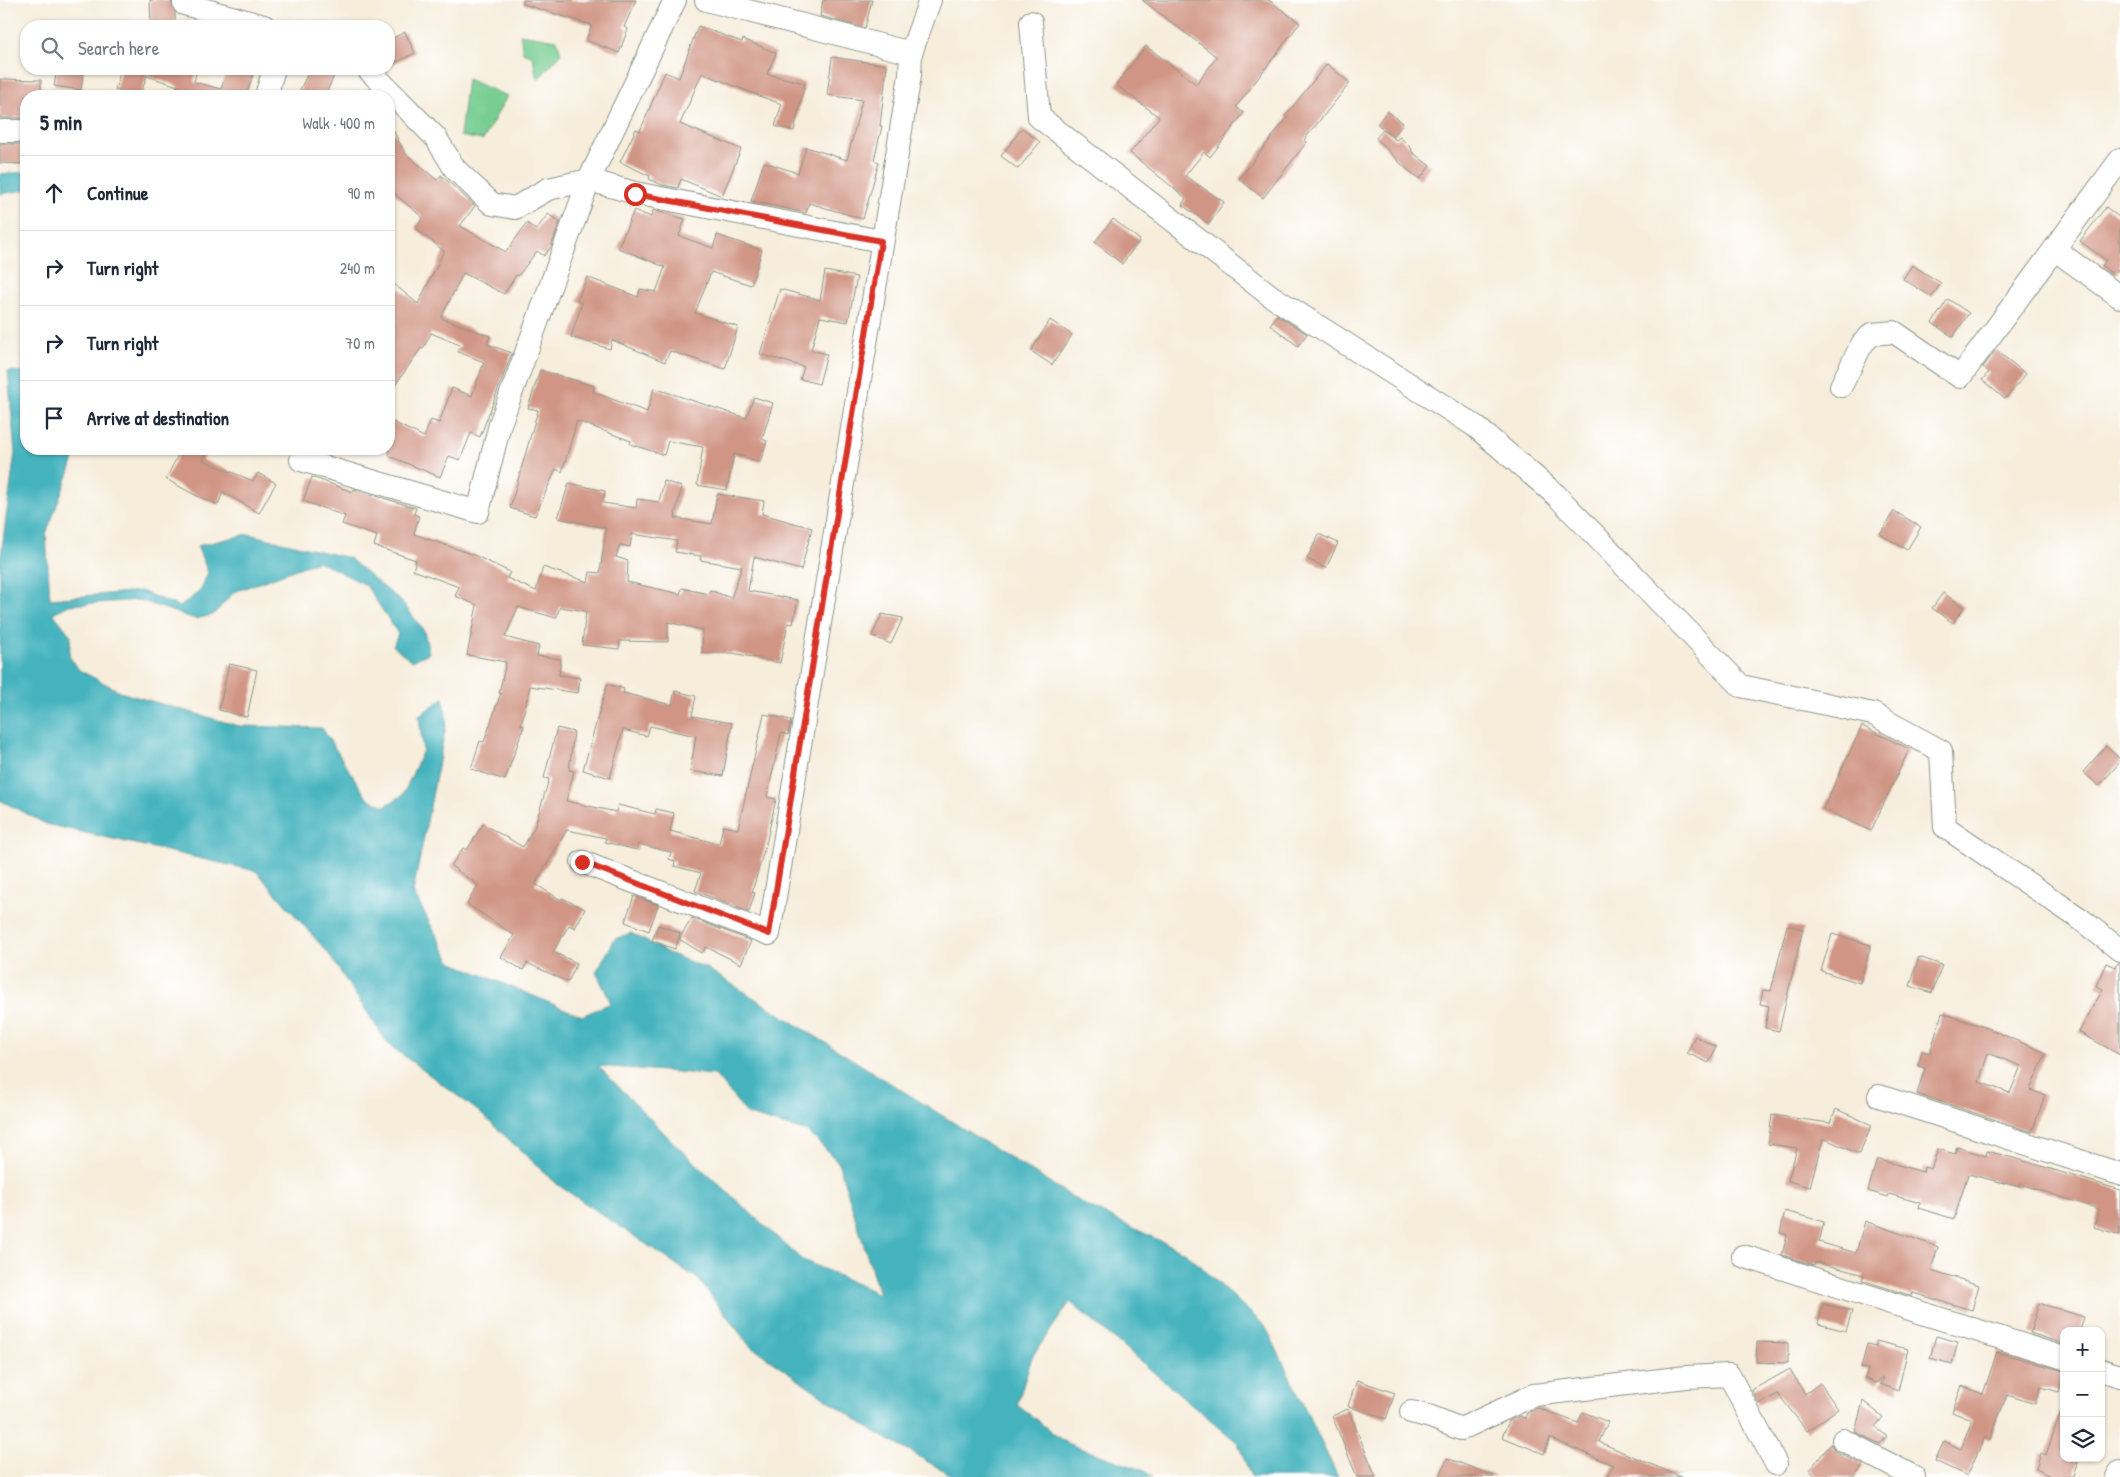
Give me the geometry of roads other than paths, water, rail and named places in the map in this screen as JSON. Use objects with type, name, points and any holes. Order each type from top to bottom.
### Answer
[{"type":"street","points":[[184,0],[184,4],[242,20]]},
{"type":"street","points":[[300,460],[478,512],[500,424],[589,180],[675,0]]},
{"type":"street","points":[[706,0],[911,53]]},
{"type":"street","points":[[582,862],[769,934],[881,241],[910,75],[911,53],[930,0]]},
{"type":"street","points":[[1031,22],[1039,117],[1271,296],[1474,426],[1556,495],[1741,686],[1873,714],[1941,751],[1945,827],[2079,918],[2120,950]]},
{"type":"street","points":[[268,90],[272,75]]},
{"type":"street","points":[[374,75],[389,90]]},
{"type":"street","points":[[395,96],[436,138],[455,169],[492,204],[515,208],[548,189],[589,180],[635,194],[881,241]]},
{"type":"street","points":[[0,131],[20,131]]},
{"type":"street","points":[[1842,386],[1862,344],[1872,334],[1894,332],[1960,377],[2120,160]]},
{"type":"street","points":[[2054,249],[2120,297]]},
{"type":"street","points":[[1879,1096],[2120,1174]]},
{"type":"street","points":[[1743,1256],[2060,1357]]},
{"type":"street","points":[[2105,1371],[2120,1376]]},
{"type":"street","points":[[1411,1412],[1461,1429],[1534,1395],[1686,1377],[1729,1375],[1776,1473]]},
{"type":"street","points":[[1843,1440],[1914,1477]]},
{"type":"street","points":[[2117,1477],[2120,1472]]},
{"type":"water","points":[[20,172],[20,191],[0,194],[0,174]]},
{"type":"water","points":[[8,371],[20,372],[20,455],[76,455],[46,534],[50,599],[141,591],[180,607],[201,590],[208,572],[197,546],[248,534],[349,558],[403,603],[424,631],[429,653],[412,661],[393,646],[398,634],[366,585],[318,561],[234,592],[213,615],[195,619],[139,600],[69,605],[53,613],[71,636],[69,656],[79,670],[123,693],[239,726],[322,728],[367,798],[385,806],[403,795],[423,750],[419,716],[443,698],[447,721],[413,892],[451,962],[582,1016],[611,1003],[596,972],[615,939],[631,933],[668,953],[706,968],[1087,1206],[1186,1253],[1266,1327],[1338,1477],[1251,1477],[1238,1443],[1070,1302],[1032,1357],[1017,1405],[1066,1443],[1145,1471],[1152,1477],[955,1477],[873,1431],[749,1345],[698,1279],[558,1185],[478,1111],[388,1044],[328,953],[256,871],[46,824],[0,800],[0,562],[15,453]],"holes":[[[598,1066],[715,1075],[748,1115],[808,1132],[838,1162],[879,1294],[801,1259],[680,1149]]]}]
